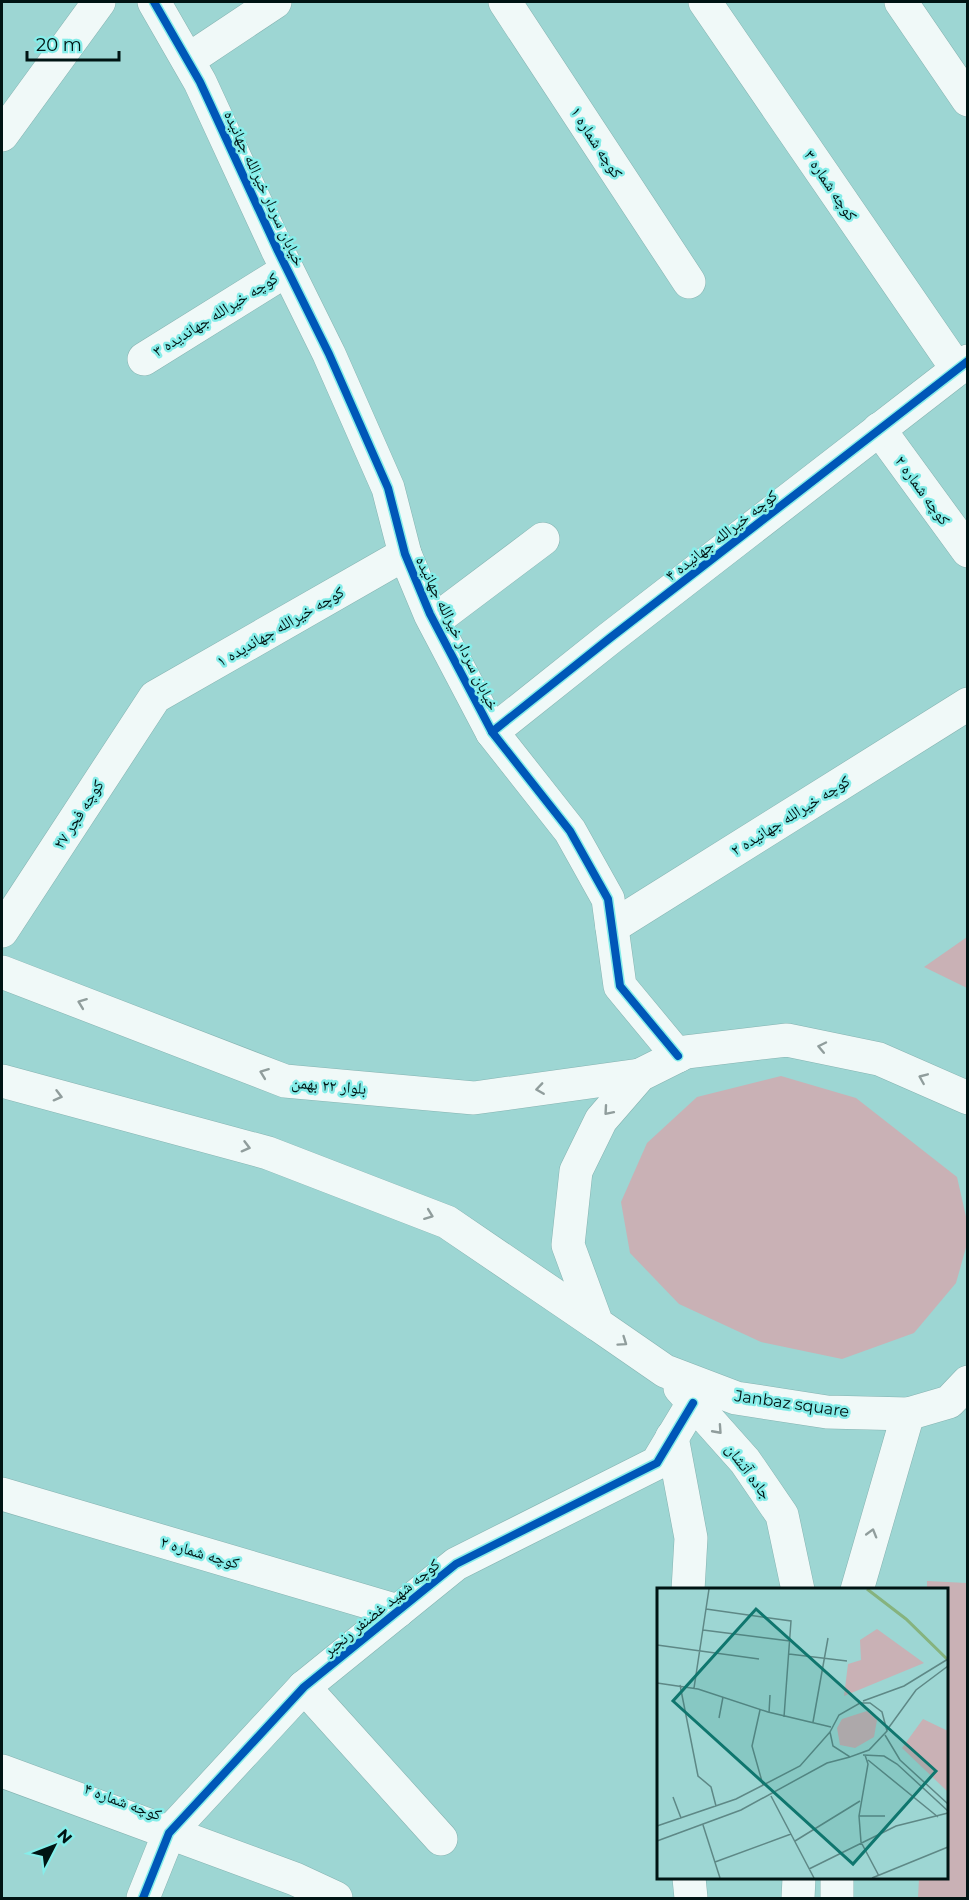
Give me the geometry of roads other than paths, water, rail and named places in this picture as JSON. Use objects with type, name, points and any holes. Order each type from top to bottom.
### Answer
[{"type":"street","points":[[2,135],[99,2]]},
{"type":"street","name":"خیابان سردار خیرالله جهانیده","points":[[154,2],[200,82],[287,270],[329,354],[388,488],[405,554],[434,621],[492,732],[570,831],[608,899],[620,986],[678,1056]]},
{"type":"street","points":[[188,60],[275,2]]},
{"type":"street","name":"کوچه شماره ۱","points":[[506,2],[689,282]]},
{"type":"street","name":"کوچه شماره ۳","points":[[705,2],[962,365]]},
{"type":"street","points":[[901,2],[968,100]]},
{"type":"street","name":"کوچه خیرالله جهاندیده ۳","points":[[144,359],[287,270]]},
{"type":"street","name":"کوچه خیرالله جهانیده ۴","points":[[492,732],[962,365]]},
{"type":"street","name":"کوچه شماره ۲","points":[[879,429],[968,551]]},
{"type":"street","points":[[434,621],[543,539]]},
{"type":"street","name":"کوچه خیرالله جهاندیده ۱","points":[[155,697],[405,554]]},
{"type":"street","name":"کوچه فجر ۲۷","points":[[2,931],[155,697]]},
{"type":"street","name":"کوچه خیرالله جهانیده ۲","points":[[612,927],[968,704]]},
{"type":"street","name":"بلوار ۲۲ بهمن","points":[[2,972],[285,1081],[474,1098],[640,1075]]},
{"type":"street","points":[[597,1324],[568,1245],[576,1171],[601,1120],[640,1075],[686,1052],[787,1040],[879,1059],[967,1097]]},
{"type":"street","points":[[2,1081],[268,1153],[447,1222],[597,1324]]},
{"type":"street","name":"Janbaz square","points":[[597,1324],[665,1371],[736,1398],[827,1412],[908,1414],[961,1395]]},
{"type":"street","name":"جاده آتشان","points":[[665,1371],[745,1461],[782,1515],[798,1588]]},
{"type":"street","name":"کوچه شهید غضنفر رنجبر","points":[[143,1899],[169,1833],[304,1687],[456,1564],[657,1463],[693,1403]]},
{"type":"street","points":[[858,1588],[908,1414]]},
{"type":"street","points":[[672,1437],[691,1538],[688,1588]]},
{"type":"street","name":"کوچه شماره ۲","points":[[2,1494],[399,1611]]},
{"type":"street","points":[[304,1687],[441,1839]]},
{"type":"street","name":"کوچه شماره ۴","points":[[2,1771],[295,1879],[336,1899]]},
{"type":"street","points":[[689,1879],[691,1899]]},
{"type":"street","points":[[798,1899],[799,1879]]},
{"type":"street","points":[[837,1879],[837,1899]]}]
